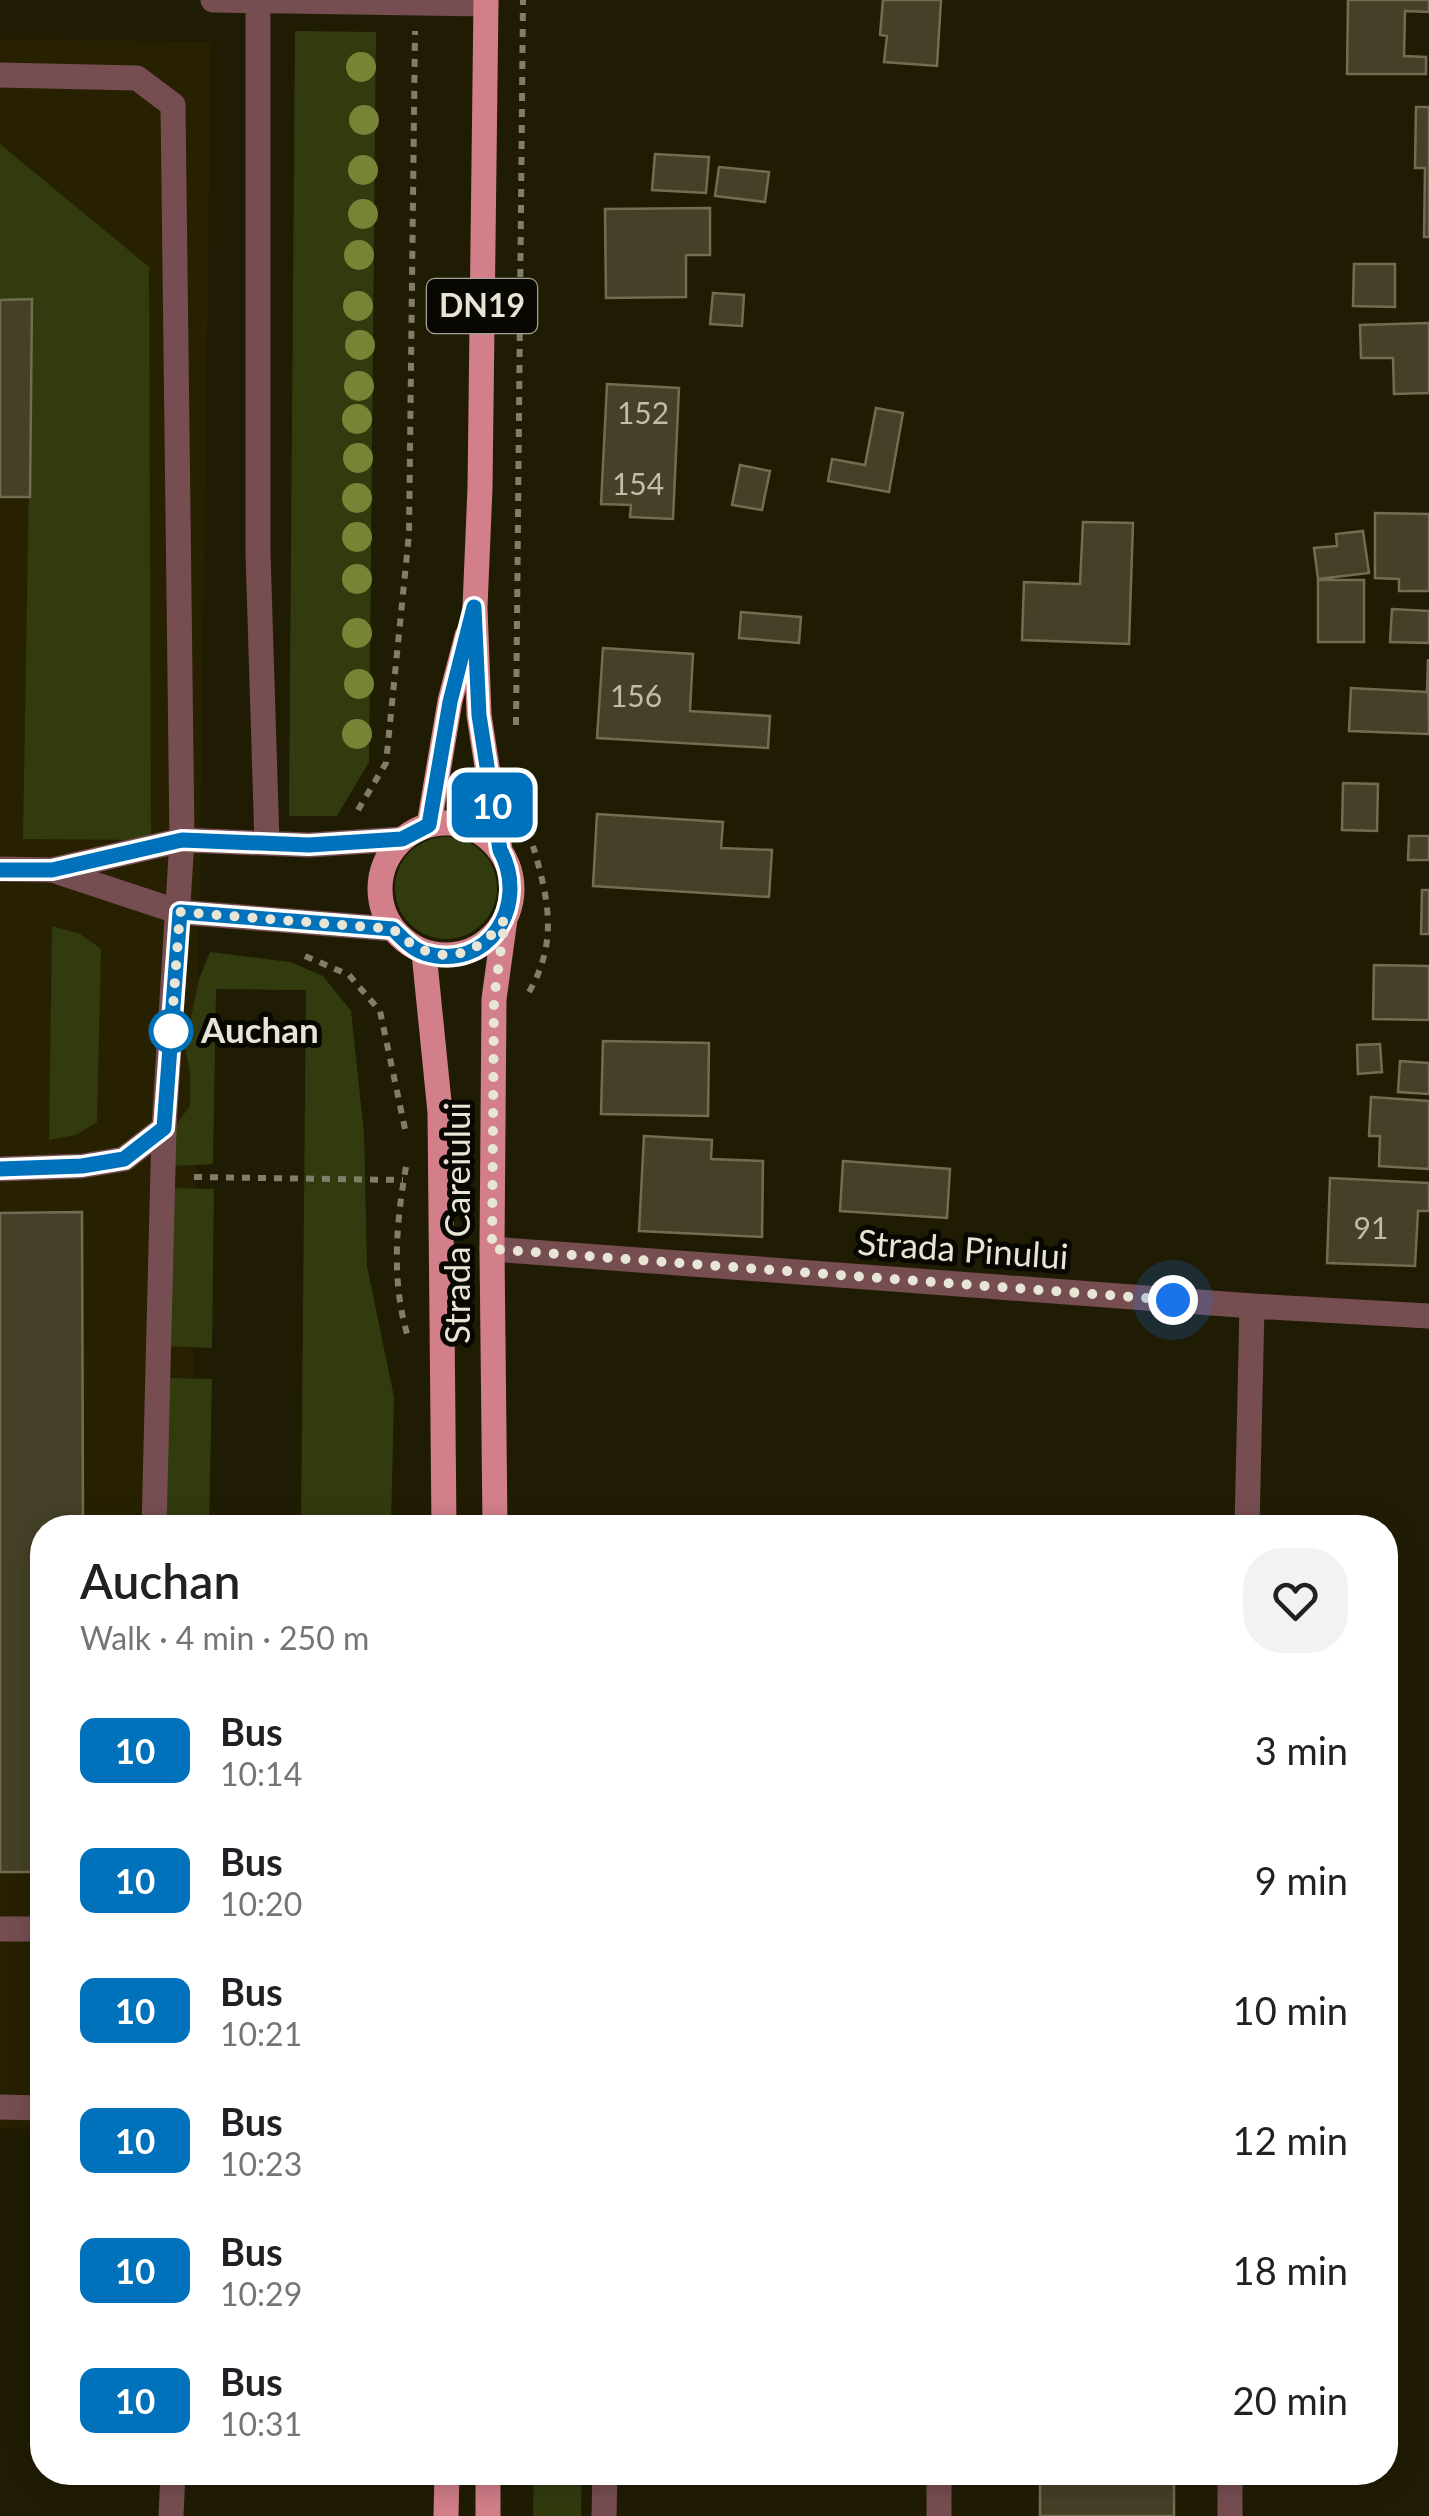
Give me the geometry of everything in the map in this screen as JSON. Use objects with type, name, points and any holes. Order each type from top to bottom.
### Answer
[{"type":"main road","name":"DN19","points":[[486,2],[480,488],[474,607],[479,715],[500,850],[512,884],[505,919]]},
{"type":"main road","name":"DN19","points":[[429,825],[450,702],[474,607]]},
{"type":"main road","points":[[500,850],[468,826],[429,825],[402,839],[390,854],[382,872],[380,892],[383,912],[393,929],[424,953],[452,955],[473,950],[492,937],[505,919]]},
{"type":"main road","name":"Strada Careiului","points":[[495,1515],[494,999],[505,919]]},
{"type":"main road","name":"Strada Careiului","points":[[424,953],[440,1112],[444,1515]]},
{"type":"main road","points":[[446,2485],[446,2516]]},
{"type":"main road","points":[[488,2485],[488,2516]]},
{"type":"street","points":[[212,0],[486,2]]},
{"type":"street","points":[[258,0],[258,554],[266,843]]},
{"type":"street","points":[[0,75],[137,78],[174,105],[182,840],[164,1128],[154,1515]]},
{"type":"street","points":[[0,870],[52,870],[182,840],[309,845],[402,839]]},
{"type":"street","points":[[52,870],[180,912],[393,929]]},
{"type":"street","points":[[0,1169],[82,1166],[124,1159],[164,1128]]},
{"type":"street","name":"Strada Pinului","points":[[492,1249],[1429,1316]]},
{"type":"street","points":[[1247,1515],[1252,1306]]},
{"type":"street","points":[[0,1928],[30,1929]]},
{"type":"street","points":[[0,2107],[30,2108]]},
{"type":"street","points":[[171,2516],[172,2485]]},
{"type":"street","points":[[604,2516],[605,2485]]},
{"type":"street","points":[[938,2516],[939,2485]]},
{"type":"street","points":[[1230,2485],[1230,2516]]},
{"type":"path","points":[[309,845],[352,820],[386,764],[410,534],[415,2]]},
{"type":"path","points":[[305,958],[349,974],[380,1011],[406,1142]]},
{"type":"path","points":[[408,1156],[396,1224],[401,1312],[412,1348]]},
{"type":"path","points":[[163,1177],[403,1180]]},
{"type":"shaded area","points":[[0,39],[211,42],[191,1515],[30,1515],[30,2129],[0,2128]]},
{"type":"green space","points":[[295,31],[376,32],[369,762],[337,816],[289,816]]},
{"type":"green space","points":[[0,144],[149,267],[151,840],[23,839],[32,300],[0,300]]},
{"type":"green space","points":[[446,837],[465,841],[482,852],[493,869],[497,888],[493,907],[482,924],[465,935],[446,939],[427,935],[410,924],[399,907],[395,888],[399,869],[410,852],[427,841]]},
{"type":"green space","points":[[52,926],[80,934],[101,949],[97,1122],[76,1135],[49,1140]]},
{"type":"green space","points":[[210,952],[290,962],[323,976],[351,1011],[364,1133],[367,1266],[394,1397],[391,1515],[301,1515],[306,990],[216,989],[213,1164],[173,1166],[175,1126],[190,1106],[185,1047],[199,979]]},
{"type":"green space","points":[[169,1188],[214,1189],[212,1348],[167,1346]]},
{"type":"green space","points":[[164,1378],[212,1379],[209,1515],[162,1515]]},
{"type":"green space","points":[[534,2485],[582,2485],[581,2516],[533,2516]]},
{"type":"building","points":[[883,0],[941,0],[937,66],[884,62],[887,36],[880,35]]},
{"type":"building","points":[[1348,0],[1429,0],[1429,12],[1405,11],[1404,56],[1426,57],[1426,74],[1347,74]]},
{"type":"building","points":[[1416,107],[1429,107],[1429,237],[1424,237],[1425,168],[1415,168]]},
{"type":"building","points":[[655,154],[709,157],[706,193],[652,190]]},
{"type":"building","points":[[719,167],[769,172],[765,202],[715,196]]},
{"type":"building","points":[[710,208],[710,255],[686,255],[686,297],[606,298],[605,209]]},
{"type":"building","points":[[1354,264],[1395,264],[1395,307],[1353,306]]},
{"type":"building","points":[[713,293],[744,295],[742,326],[710,324]]},
{"type":"building","points":[[32,299],[30,497],[0,497],[0,300]]},
{"type":"building","points":[[1429,323],[1429,393],[1394,394],[1393,358],[1361,358],[1360,325]]},
{"type":"building","points":[[607,384],[679,388],[673,519],[630,517],[631,505],[601,504]]},
{"type":"building","points":[[876,408],[903,413],[889,492],[828,481],[832,459],[865,465]]},
{"type":"building","points":[[740,465],[770,471],[762,510],[732,505]]},
{"type":"building","points":[[1375,513],[1429,514],[1429,591],[1399,591],[1399,579],[1375,578]]},
{"type":"building","points":[[1083,522],[1133,523],[1129,644],[1022,640],[1024,582],[1080,584]]},
{"type":"building","points":[[1363,531],[1369,573],[1318,579],[1314,548],[1337,546],[1336,534]]},
{"type":"building","points":[[1318,580],[1364,580],[1364,642],[1318,642]]},
{"type":"building","points":[[1392,609],[1429,611],[1429,643],[1390,642]]},
{"type":"building","points":[[741,612],[801,617],[799,643],[739,638]]},
{"type":"building","points":[[603,648],[693,654],[690,711],[770,716],[768,748],[597,738]]},
{"type":"building","points":[[1428,659],[1429,734],[1349,731],[1351,688],[1427,692]]},
{"type":"building","points":[[1343,783],[1378,784],[1377,831],[1342,830]]},
{"type":"building","points":[[597,814],[723,822],[721,848],[772,850],[769,897],[593,886]]},
{"type":"building","points":[[1409,836],[1429,836],[1429,860],[1408,860]]},
{"type":"building","points":[[1422,890],[1429,890],[1429,934],[1421,934]]},
{"type":"building","points":[[1374,965],[1429,966],[1429,1020],[1373,1019]]},
{"type":"building","points":[[603,1041],[709,1043],[708,1116],[601,1114]]},
{"type":"building","points":[[1380,1044],[1382,1072],[1358,1074],[1357,1045]]},
{"type":"building","points":[[1400,1061],[1429,1063],[1429,1094],[1398,1092]]},
{"type":"building","points":[[1371,1097],[1429,1101],[1429,1169],[1379,1166],[1380,1136],[1369,1136]]},
{"type":"building","points":[[644,1136],[712,1140],[711,1159],[763,1161],[762,1237],[639,1231]]},
{"type":"building","points":[[843,1161],[950,1169],[947,1218],[840,1211]]},
{"type":"building","points":[[1330,1178],[1429,1183],[1429,1211],[1418,1211],[1415,1266],[1327,1263]]},
{"type":"building","points":[[82,1212],[83,1515],[30,1515],[30,1872],[0,1872],[0,1213]]},
{"type":"building","points":[[1040,2485],[1174,2485],[1174,2516],[1040,2516]]},
{"type":"bus line","name":"10","points":[[0,870],[52,870],[182,840],[309,845],[402,839],[429,825],[450,702],[474,607],[479,715],[500,850],[512,884],[505,919],[492,937],[473,950],[452,955],[424,953],[393,929],[180,912],[164,1128],[124,1159],[82,1166],[0,1169]]},
{"type":"place","name":"Auchan","points":[[171,1031]]},
{"type":"route","points":[[171,1031],[180,912],[393,929],[424,953],[452,955],[473,950],[492,937],[505,919],[494,999],[492,1249],[1173,1300]]}]
